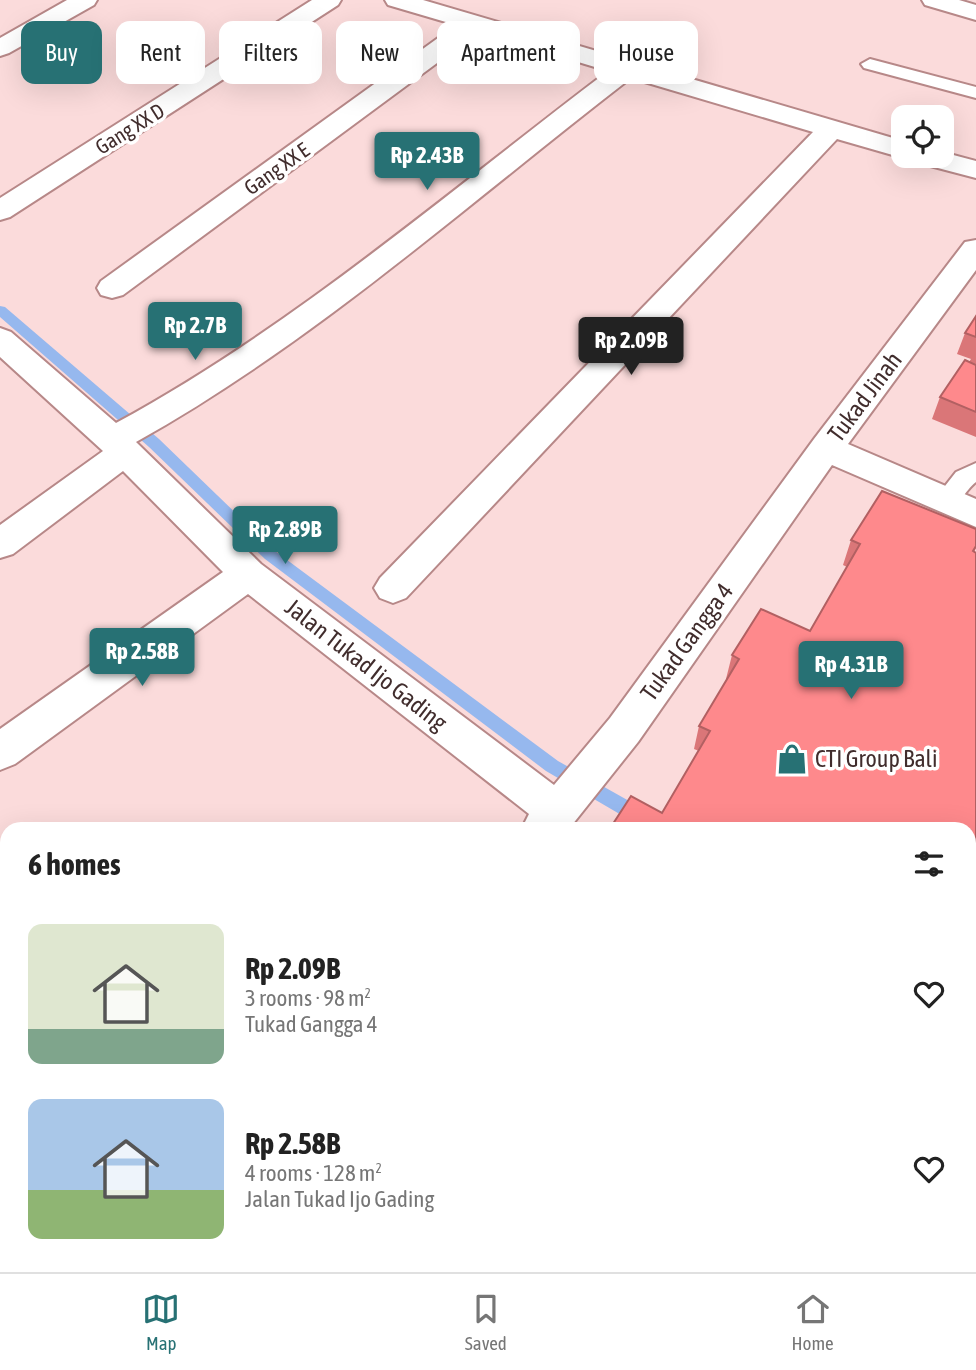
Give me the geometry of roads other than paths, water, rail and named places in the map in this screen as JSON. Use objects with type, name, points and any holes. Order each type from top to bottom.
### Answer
[{"type":"street","points":[[0,48],[85,0]]},
{"type":"street","name":"Gang XX D","points":[[0,211],[328,0]]},
{"type":"street","points":[[397,0],[468,21]]},
{"type":"street","points":[[934,0],[976,13]]},
{"type":"street","name":"Gang XX E","points":[[112,288],[313,145],[437,52]]},
{"type":"street","points":[[0,544],[124,440],[254,355],[396,250],[607,84]]},
{"type":"street","points":[[684,84],[891,146]]},
{"type":"street","points":[[393,588],[831,129]]},
{"type":"street","points":[[954,164],[976,170]]},
{"type":"street","name":"Tukad Jinah","points":[[961,507],[826,448],[976,249]]},
{"type":"street","name":"Jalan Tukad Ijo Gading","points":[[0,339],[124,440],[248,574],[555,813]]},
{"type":"street","name":"Tukad Gangga 4","points":[[555,813],[624,730],[826,448]]},
{"type":"street","points":[[0,752],[248,574]]},
{"type":"lane","points":[[870,64],[976,93]]},
{"type":"lane","points":[[961,507],[964,478],[976,472]]},
{"type":"waterway","points":[[0,310],[154,443],[270,555],[552,766],[650,822]]},
{"type":"place","name":"CTI Group Bali","points":[[792,759]]}]
